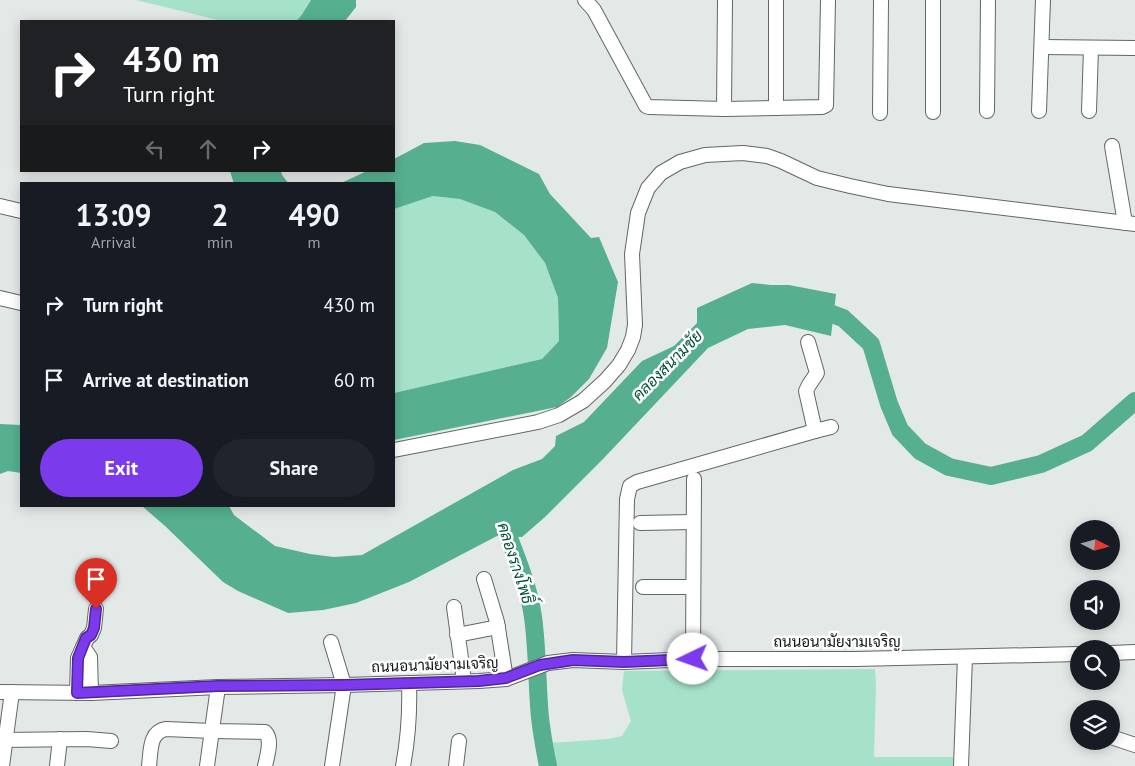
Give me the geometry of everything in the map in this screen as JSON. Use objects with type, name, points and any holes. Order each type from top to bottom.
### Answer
[{"type":"street","points":[[584,0],[594,10],[646,106],[724,109],[822,107],[826,105],[828,0]]},
{"type":"street","points":[[724,109],[725,0]]},
{"type":"street","points":[[776,0],[776,108]]},
{"type":"street","points":[[880,113],[882,0]]},
{"type":"street","points":[[933,0],[933,112]]},
{"type":"street","points":[[987,111],[988,0]]},
{"type":"street","points":[[1039,111],[1043,0]]},
{"type":"street","points":[[1042,47],[1135,48]]},
{"type":"street","points":[[1089,111],[1091,48]]},
{"type":"street","points":[[395,450],[538,422],[559,414],[583,401],[606,381],[619,365],[634,338],[632,254],[638,213],[648,188],[661,173],[680,162],[705,155],[743,153],[767,156],[817,178],[888,194],[1130,224],[1112,146]]},
{"type":"street","points":[[0,206],[20,212]]},
{"type":"street","points":[[0,298],[20,303]]},
{"type":"street","points":[[808,342],[817,373],[806,391],[815,431]]},
{"type":"street","points":[[624,662],[627,499],[630,486],[637,482],[831,427]]},
{"type":"street","points":[[693,659],[694,479]]},
{"type":"street","points":[[640,523],[694,522]]},
{"type":"street","points":[[484,580],[498,627],[506,678]]},
{"type":"street","points":[[644,587],[693,587]]},
{"type":"street","points":[[454,607],[464,681]]},
{"type":"street","points":[[77,693],[78,658],[86,638],[91,635],[94,628],[96,609]]},
{"type":"street","points":[[457,635],[498,627]]},
{"type":"street","points":[[331,642],[344,685],[332,766]]},
{"type":"street","points":[[83,647],[90,657],[92,693]]},
{"type":"street","points":[[1120,653],[1135,652]]},
{"type":"street","name":"ถนนอนามัยงามเจริญ","points":[[6,692],[92,693],[218,686],[344,685],[464,681],[506,678],[548,663],[578,660],[624,662],[693,659],[847,659],[1070,654]]},
{"type":"street","points":[[961,766],[965,657]]},
{"type":"street","points":[[403,766],[410,710],[409,683]]},
{"type":"street","points":[[207,766],[218,686]]},
{"type":"street","points":[[2,766],[6,692]]},
{"type":"street","points":[[149,766],[154,737],[160,730],[166,729],[212,732],[265,732],[269,739],[265,766]]},
{"type":"street","points":[[3,740],[60,739],[111,741]]},
{"type":"street","points":[[57,766],[60,739]]},
{"type":"street","points":[[456,766],[460,740]]},
{"type":"street","points":[[1120,740],[1135,745]]},
{"type":"shaded area","points":[[136,0],[311,0],[297,20],[218,20]]},
{"type":"shaded area","points":[[433,196],[461,199],[495,212],[524,235],[545,263],[558,298],[559,341],[542,359],[395,393],[395,209]]},
{"type":"shaded area","points":[[875,669],[874,757],[953,757],[953,766],[552,766],[550,743],[608,739],[622,736],[631,721],[622,690],[624,671]]},
{"type":"water","points":[[311,0],[356,0],[356,7],[346,20],[297,20]]},
{"type":"water","points":[[455,141],[480,145],[539,174],[550,194],[591,238],[599,237],[618,282],[607,348],[589,379],[571,397],[557,407],[395,440],[395,393],[542,359],[559,341],[558,298],[545,263],[524,235],[495,212],[460,199],[433,196],[395,209],[395,182],[343,182],[365,172],[395,172],[395,158],[424,143]]},
{"type":"water","points":[[230,172],[281,172],[287,182],[233,182]]},
{"type":"water","points":[[752,283],[789,285],[836,294],[831,336],[785,325],[748,329],[708,348],[603,459],[545,517],[522,537],[497,536],[409,582],[356,603],[323,610],[288,613],[238,591],[223,582],[143,507],[230,507],[234,515],[275,546],[334,557],[362,555],[513,470],[542,459],[555,446],[556,436],[584,422],[642,361],[674,346],[697,323],[697,308]]},
{"type":"water","points":[[0,424],[20,425],[20,473],[8,471],[0,474]]},
{"type":"waterway","name":"คลองสนามชัย","points":[[813,307],[843,318],[871,344],[889,404],[900,430],[920,451],[949,467],[991,476],[1041,464],[1087,443],[1135,401]]},
{"type":"waterway","name":"คลองรางโพธิ์","points":[[500,515],[520,566],[531,604],[540,721],[548,766]]},
{"type":"route","points":[[96,609],[94,628],[91,635],[86,638],[78,658],[77,693],[218,686],[479,681],[512,677],[540,665],[573,660],[624,662],[693,659]]}]
